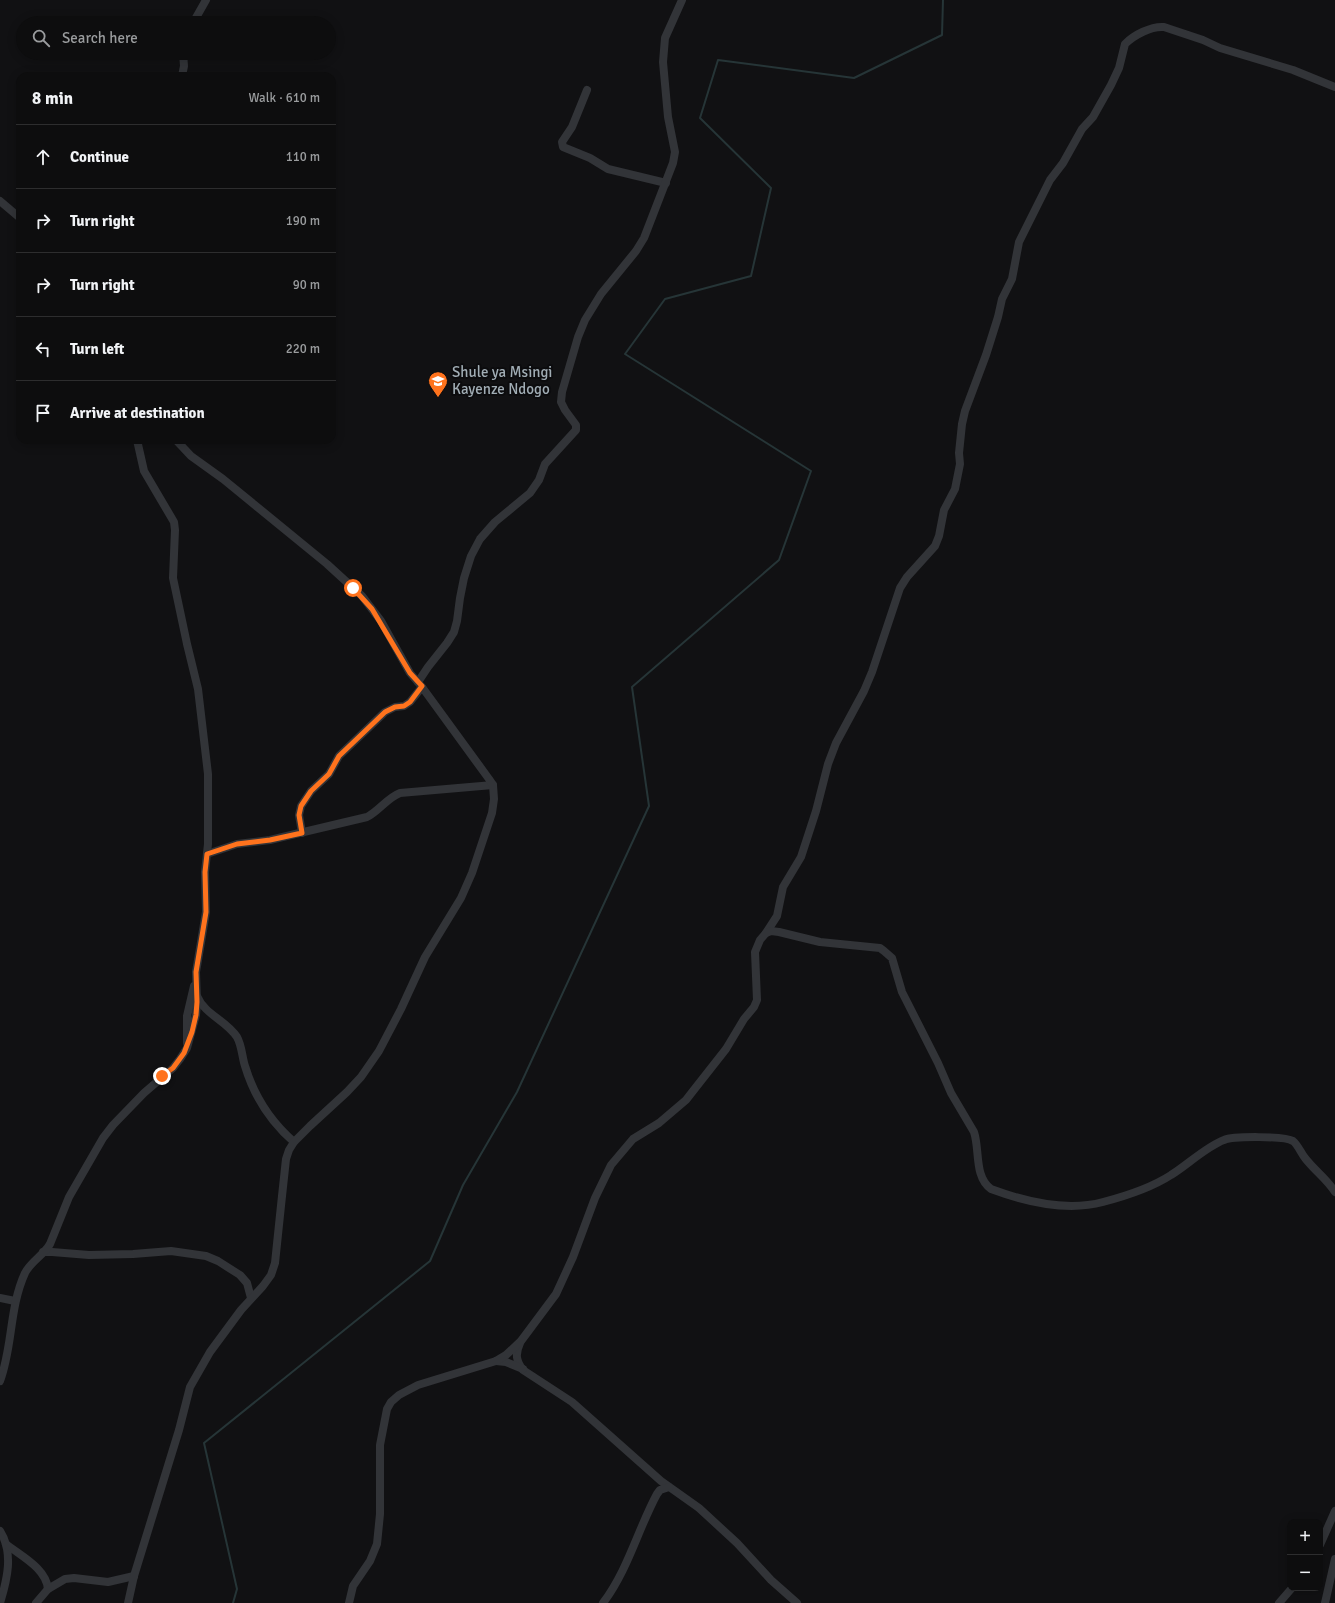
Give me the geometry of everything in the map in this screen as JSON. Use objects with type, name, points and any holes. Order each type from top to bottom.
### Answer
[{"type":"street","points":[[197,16],[206,0]]},
{"type":"street","points":[[302,833],[299,815],[301,806],[311,791],[329,774],[339,756],[385,712],[395,707],[404,706],[410,702],[428,666],[454,632],[464,578],[471,556],[480,539],[495,522],[530,493],[539,480],[545,464],[576,430],[576,425],[561,402],[562,392],[578,337],[585,320],[601,294],[636,252],[644,238],[673,163],[675,152],[668,117],[663,62],[664,46],[668,29],[682,0]]},
{"type":"street","points":[[349,1603],[353,1586],[370,1561],[377,1544],[380,1514],[380,1445],[387,1409],[391,1402],[399,1395],[418,1385],[496,1361],[506,1355],[521,1341],[556,1294],[573,1257],[595,1198],[611,1165],[632,1139],[659,1123],[689,1096],[723,1054],[744,1019],[754,1007],[757,1000],[755,952],[760,940],[766,934],[777,916],[782,887],[801,857],[816,811],[828,764],[836,743],[864,691],[872,672],[900,588],[934,546],[939,536],[944,510],[957,484],[960,464],[959,453],[962,424],[965,410],[986,355],[1002,299],[1013,274],[1019,242],[1050,180],[1063,163],[1082,129],[1093,117],[1111,85],[1119,68],[1125,44],[1157,26],[1164,27],[1220,48],[1293,70],[1335,87]]},
{"type":"street","points":[[183,72],[184,60]]},
{"type":"street","points":[[587,90],[572,127],[562,142],[563,147],[590,158],[608,169],[666,183]]},
{"type":"street","points":[[0,202],[16,215]]},
{"type":"street","points":[[0,1381],[9,1349],[15,1301],[28,1267],[50,1244],[69,1198],[103,1138],[113,1125],[144,1093],[173,1068],[187,1048],[196,1015],[196,972],[206,912],[205,872],[208,815],[206,757],[198,689],[187,644],[174,578],[175,530],[171,515],[144,471],[138,444]]},
{"type":"street","points":[[128,1603],[134,1576],[179,1430],[190,1387],[210,1352],[270,1275],[276,1263],[286,1159],[289,1150],[294,1142],[361,1077],[379,1052],[425,957],[467,885],[492,813],[494,799],[493,785],[420,684],[403,663],[381,621],[362,596],[327,564],[223,479],[191,456],[180,444]]},
{"type":"street","points":[[207,854],[237,844],[270,840],[367,818],[390,798],[400,793],[493,785]]},
{"type":"street","points":[[766,934],[775,931],[820,942],[880,948],[888,954],[894,963],[896,976],[909,1008],[938,1063],[951,1093],[974,1132],[981,1176],[986,1185],[991,1189],[1029,1202],[1073,1206],[1103,1202],[1158,1183],[1224,1140],[1252,1137],[1285,1138],[1294,1142],[1305,1159],[1329,1183],[1335,1192]]},
{"type":"street","points":[[187,1048],[187,1016],[191,993],[196,982]]},
{"type":"street","points":[[197,993],[200,1002],[207,1011],[228,1028],[237,1038],[245,1066],[261,1104],[277,1126],[294,1142]]},
{"type":"street","points":[[196,1015],[207,1011]]},
{"type":"street","points":[[43,1252],[89,1255],[171,1251],[206,1256],[218,1261],[240,1275],[247,1283],[252,1298]]},
{"type":"street","points":[[0,1298],[15,1301]]},
{"type":"street","points":[[521,1341],[516,1357],[523,1370]]},
{"type":"street","points":[[496,1361],[506,1362],[523,1370],[575,1405],[652,1474],[699,1508],[737,1543],[771,1580],[797,1603]]},
{"type":"street","points":[[604,1603],[624,1569],[657,1494],[660,1490],[669,1487]]},
{"type":"street","points":[[1323,1538],[1335,1511]]},
{"type":"street","points":[[0,1531],[6,1544],[8,1558],[8,1572],[0,1603]]},
{"type":"street","points":[[6,1544],[43,1573],[48,1581],[48,1589]]},
{"type":"street","points":[[1324,1603],[1335,1559]]},
{"type":"street","points":[[36,1603],[48,1589],[66,1579],[74,1578],[108,1582],[134,1576]]},
{"type":"street","points":[[1279,1603],[1289,1591]]},
{"type":"waterway","points":[[233,1603],[237,1589],[204,1443],[430,1261],[463,1185],[517,1092],[649,806],[632,687],[779,560],[811,471],[625,354],[665,299],[751,276],[771,188],[700,118],[718,60],[854,78],[942,35],[943,0]]},
{"type":"place","name":"Shule ya Msingi Kayenze Ndogo","points":[[438,398]]},
{"type":"route","points":[[162,1076],[173,1068],[187,1048],[196,1015],[196,972],[206,912],[205,872],[207,854],[237,844],[270,840],[302,833],[299,815],[301,806],[306,796],[329,774],[339,756],[385,712],[395,707],[404,706],[410,702],[422,686],[416,681],[403,663],[381,621],[362,596],[353,588]]}]
